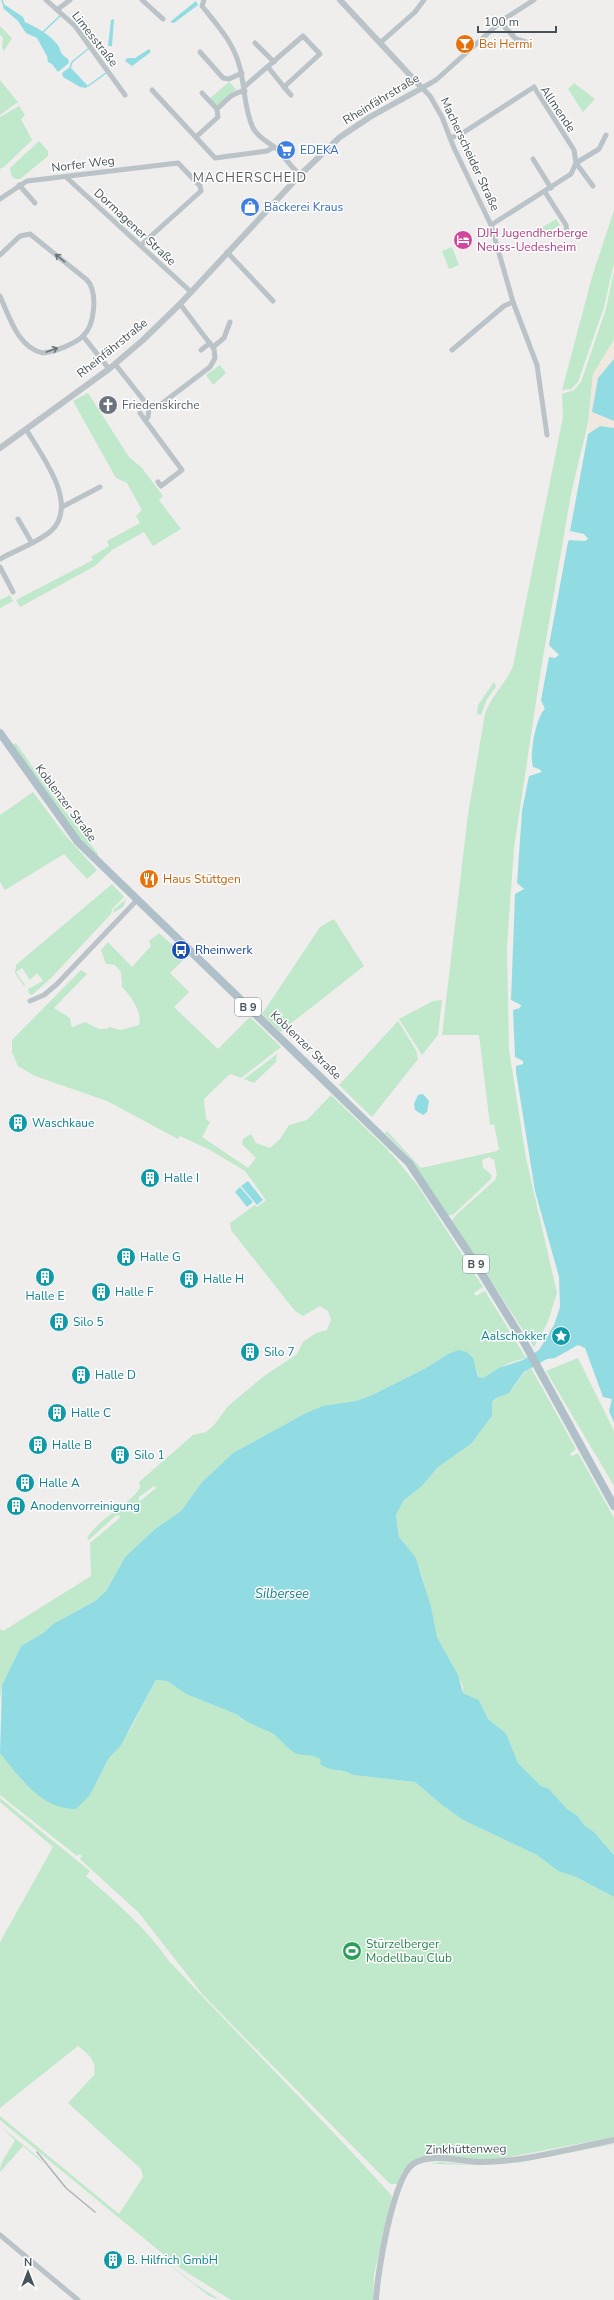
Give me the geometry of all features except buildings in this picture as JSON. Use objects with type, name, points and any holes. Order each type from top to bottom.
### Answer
[{"type":"main road","name":"Koblenzer Straße","points":[[0,733],[71,833],[137,900],[372,1125],[414,1170],[474,1261],[525,1344],[614,1506]]},
{"type":"street","name":"Limesstraße","points":[[46,0],[58,9],[75,26],[125,95]]},
{"type":"street","points":[[58,9],[70,0]]},
{"type":"street","points":[[142,0],[163,19]]},
{"type":"street","points":[[204,0],[202,6],[229,40],[236,53],[242,74],[246,108],[253,126],[263,140],[274,147],[300,175]]},
{"type":"street","name":"Macherscheider Straße","points":[[340,0],[430,96],[442,117],[450,138],[491,225],[513,302],[537,365],[547,435]]},
{"type":"street","points":[[380,43],[415,12],[424,0]]},
{"type":"street","name":"Rheinfährstraße","points":[[0,448],[115,364],[180,304],[300,175],[354,127],[436,80],[500,22],[534,0]]},
{"type":"street","points":[[500,22],[516,39],[526,42]]},
{"type":"street","points":[[217,109],[235,92],[244,89],[303,36],[320,54],[284,87]]},
{"type":"street","points":[[255,43],[274,62]]},
{"type":"street","points":[[200,52],[223,78],[229,78],[242,74]]},
{"type":"street","points":[[268,67],[292,95]]},
{"type":"street","name":"Allmende","points":[[450,138],[534,87],[574,150],[576,163],[593,186]]},
{"type":"street","points":[[152,90],[215,158],[267,151],[274,147]]},
{"type":"street","points":[[196,137],[218,117],[217,109],[202,93]]},
{"type":"street","points":[[491,225],[545,192],[572,173],[576,163],[599,149],[606,135]]},
{"type":"street","points":[[533,159],[551,188]]},
{"type":"street","name":"Norfer Weg","points":[[0,199],[19,185],[27,182],[173,163],[184,167],[200,186],[201,191],[141,246]]},
{"type":"street","name":"Dormagener Straße","points":[[66,177],[191,292]]},
{"type":"street","points":[[19,185],[35,203]]},
{"type":"street","points":[[545,192],[566,225],[567,233]]},
{"type":"street","points":[[0,255],[20,236],[30,234],[84,278],[92,286],[95,298],[89,325],[83,336],[49,352],[37,351],[28,346],[20,336],[0,296]]},
{"type":"street","points":[[227,252],[273,301]]},
{"type":"street","points":[[452,350],[504,306],[513,302]]},
{"type":"street","points":[[148,407],[156,408],[210,367],[215,358],[211,345],[180,304]]},
{"type":"street","points":[[202,350],[224,338],[230,322]]},
{"type":"street","points":[[83,336],[109,369]]},
{"type":"street","points":[[115,364],[148,407],[148,417],[145,420]]},
{"type":"street","points":[[140,413],[182,470],[161,486],[158,482]]},
{"type":"street","points":[[0,559],[53,529],[62,507],[58,486],[26,429]]},
{"type":"street","points":[[62,507],[100,487]]},
{"type":"street","points":[[18,519],[32,542]]},
{"type":"street","points":[[0,568],[13,592]]},
{"type":"street","points":[[30,1001],[44,995],[57,984],[137,900]]},
{"type":"street","name":"Zinkhüttenweg","points":[[376,2300],[377,2278],[382,2248],[403,2178],[413,2164],[424,2160],[497,2162],[614,2140]]},
{"type":"street","points":[[0,2235],[78,2300]]},
{"type":"green space","points":[[0,26],[12,38],[4,51],[2,48],[3,38],[0,35]]},
{"type":"green space","points":[[0,80],[18,102],[0,115]]},
{"type":"green space","points":[[229,82],[236,89],[217,107],[209,99]]},
{"type":"green space","points":[[574,83],[595,99],[583,112],[568,89]]},
{"type":"green space","points":[[19,106],[25,115],[21,119],[32,140],[4,167],[0,169],[0,117]]},
{"type":"green space","points":[[39,141],[48,151],[48,156],[20,179],[15,179],[11,175],[10,168]]},
{"type":"green space","points":[[614,210],[614,263],[604,307],[578,382],[571,389],[562,390],[592,277]]},
{"type":"green space","points":[[556,219],[560,225],[542,236],[538,230]]},
{"type":"green space","points":[[452,247],[459,265],[449,269],[442,251]]},
{"type":"green space","points":[[614,271],[614,340],[593,374],[588,423],[571,494],[541,669],[514,848],[507,946],[509,1050],[526,1158],[557,1293],[547,1324],[534,1347],[452,1221],[455,1216],[495,1180],[497,1175],[494,1160],[489,1157],[482,1160],[483,1168],[491,1174],[491,1179],[453,1215],[448,1215],[410,1158],[385,1133],[387,1131],[421,1168],[497,1151],[499,1149],[494,1124],[490,1125],[479,1035],[442,1035],[468,814],[485,714],[491,701],[507,678],[513,666],[563,417],[562,394],[574,390],[581,382],[606,309]]},
{"type":"green space","points":[[220,365],[226,373],[213,385],[206,375]]},
{"type":"green space","points":[[88,393],[129,457],[142,468],[163,496],[159,500],[181,529],[153,546],[144,532],[112,550],[95,566],[20,607],[16,600],[93,560],[91,557],[109,546],[107,541],[140,523],[136,516],[142,510],[127,483],[116,478],[73,401]]},
{"type":"green space","points":[[10,595],[13,601],[0,608],[0,600]]},
{"type":"green space","points":[[494,682],[496,687],[487,699],[481,715],[477,714],[478,705]]},
{"type":"green space","points":[[16,743],[45,785],[98,854],[97,856],[80,840],[12,745]]},
{"type":"green space","points":[[33,792],[65,835],[97,870],[87,879],[64,854],[5,890],[0,882],[0,815]]},
{"type":"green space","points":[[112,884],[124,897],[112,909],[111,914],[50,979],[32,995],[29,994],[28,989],[43,981],[37,973],[30,980],[22,968],[16,972],[25,985],[24,986],[15,973],[16,965]]},
{"type":"green space","points":[[126,899],[123,907],[113,913],[114,909]]},
{"type":"green space","points":[[334,919],[364,966],[280,1032],[262,1014],[320,927]]},
{"type":"green space","points":[[159,933],[186,957],[170,973],[189,992],[174,1007],[218,1049],[250,1017],[281,1047],[241,1078],[230,1074],[204,1099],[206,1119],[210,1122],[202,1137],[248,1168],[256,1158],[242,1144],[243,1139],[251,1134],[256,1143],[270,1148],[280,1139],[289,1125],[307,1120],[331,1095],[388,1150],[390,1154],[391,1153],[418,1186],[483,1287],[474,1293],[476,1296],[485,1291],[526,1358],[509,1363],[483,1378],[478,1377],[477,1370],[458,1350],[372,1395],[356,1401],[304,1414],[233,1453],[202,1482],[181,1511],[155,1529],[125,1557],[106,1591],[95,1601],[53,1624],[43,1633],[21,1646],[2,1685],[0,1699],[0,1629],[3,1631],[91,1576],[90,1543],[121,1517],[118,1515],[114,1517],[89,1540],[87,1538],[93,1530],[135,1494],[140,1488],[139,1482],[193,1435],[206,1432],[214,1425],[228,1406],[264,1376],[297,1354],[303,1342],[316,1333],[327,1330],[331,1320],[328,1311],[320,1306],[303,1316],[295,1311],[231,1230],[230,1223],[255,1205],[257,1207],[266,1200],[245,1171],[210,1150],[180,1136],[178,1139],[107,1101],[35,1076],[18,1066],[12,1052],[12,1040],[81,970],[87,974],[54,1008],[70,1018],[71,1025],[73,1027],[85,1022],[99,1029],[107,1029],[109,1027],[121,1030],[139,1025],[140,1020],[135,1004],[129,994],[122,987],[121,972],[115,965],[106,964],[101,950],[108,942],[132,967],[151,946],[149,941]],"holes":[[[154,1486],[156,1488],[139,1502],[139,1497]]]},
{"type":"green space","points":[[442,1000],[438,1035],[422,1055],[399,1019],[433,1001]]},
{"type":"green space","points":[[398,1021],[416,1050],[418,1059],[372,1117],[339,1085]]},
{"type":"green space","points":[[277,1054],[276,1062],[254,1083],[244,1079]]},
{"type":"green space","points":[[578,1358],[614,1431],[614,1486],[546,1371]]},
{"type":"green space","points":[[531,1368],[576,1449],[570,1454],[572,1456],[578,1453],[614,1518],[614,1855],[594,1832],[584,1825],[578,1816],[567,1809],[548,1788],[541,1786],[518,1763],[506,1733],[488,1719],[479,1700],[463,1693],[463,1686],[437,1637],[422,1575],[416,1559],[399,1537],[396,1515],[404,1500],[422,1486],[438,1467],[471,1444],[492,1416],[492,1402],[496,1398],[509,1392]]},
{"type":"green space","points":[[156,1680],[167,1681],[186,1694],[238,1715],[241,1719],[270,1732],[297,1754],[317,1756],[337,1770],[349,1772],[353,1775],[415,1782],[442,1805],[463,1820],[537,1855],[558,1871],[576,1877],[614,1897],[614,2137],[499,2159],[412,2162],[402,2172],[397,2184],[390,2184],[258,2051],[260,2046],[257,2050],[203,1995],[139,1913],[80,1859],[82,1856],[79,1854],[77,1856],[0,1795],[0,1753],[23,1781],[50,1803],[83,1801],[90,1795],[109,1758],[130,1730]]},
{"type":"green space","points":[[0,1798],[90,1871],[86,1876],[141,1927],[169,1961],[392,2196],[374,2275],[373,2300],[231,2300],[180,2268],[0,2120],[0,2116],[119,2214],[143,2177],[141,2169],[68,2103],[94,2075],[95,2070],[91,2058],[78,2046],[0,2108],[0,1942],[53,1847],[0,1802]]},
{"type":"green space","points":[[0,2126],[38,2157],[44,2164],[23,2146],[0,2172],[3,2160],[15,2140]]},
{"type":"green space","points":[[614,2144],[517,2163],[517,2162]]},
{"type":"green space","points":[[440,2162],[478,2165],[431,2164]]},
{"type":"green space","points":[[122,2228],[195,2284],[220,2300],[209,2296]]},
{"type":"sand","points":[[614,340],[614,359],[598,378],[592,412],[614,421],[614,428],[600,426],[588,434],[593,374]]},
{"type":"water","points":[[196,1],[198,5],[174,23],[170,22]]},
{"type":"water","points":[[5,5],[23,17],[25,22],[50,37],[57,44],[61,53],[68,59],[69,63],[58,72],[52,64],[48,62],[47,56],[37,38],[26,33],[18,21],[3,8]]},
{"type":"water","points":[[114,19],[112,46],[108,46],[111,20]]},
{"type":"water","points":[[149,49],[151,52],[132,66],[125,61],[127,58],[135,58]]},
{"type":"water","points":[[70,67],[88,86],[86,88],[80,87],[63,77],[62,73]]},
{"type":"water","points":[[614,359],[614,421],[592,412],[598,378]]},
{"type":"water","name":"Silbersee","points":[[600,426],[614,428],[614,1423],[609,1411],[612,1399],[603,1397],[585,1348],[578,1345],[555,1358],[547,1359],[524,1372],[509,1393],[496,1398],[492,1402],[492,1416],[471,1444],[438,1467],[422,1486],[404,1500],[396,1515],[399,1537],[416,1558],[431,1607],[437,1637],[458,1675],[463,1693],[479,1700],[488,1719],[506,1733],[518,1763],[541,1786],[548,1788],[567,1809],[578,1816],[584,1825],[594,1832],[614,1855],[614,1897],[576,1877],[558,1871],[537,1855],[463,1820],[442,1805],[415,1782],[353,1775],[345,1771],[328,1768],[320,1764],[321,1760],[318,1758],[293,1752],[270,1732],[240,1718],[238,1715],[186,1694],[167,1681],[156,1680],[121,1745],[109,1758],[90,1795],[76,1809],[64,1808],[52,1804],[42,1798],[23,1782],[0,1753],[2,1685],[21,1646],[43,1633],[53,1624],[95,1601],[106,1591],[125,1557],[155,1529],[181,1511],[202,1482],[233,1453],[304,1414],[323,1406],[356,1401],[372,1395],[458,1350],[467,1352],[473,1358],[478,1377],[483,1378],[499,1368],[523,1360],[539,1350],[554,1325],[560,1307],[559,1277],[535,1191],[516,1072],[516,1066],[523,1064],[523,1061],[515,1057],[513,1010],[520,1008],[521,1005],[511,1000],[515,894],[524,889],[517,883],[522,811],[529,776],[542,772],[533,767],[532,754],[534,736],[539,719],[545,709],[541,700],[549,657],[555,658],[559,655],[549,645],[568,542],[569,540],[585,541],[588,539],[584,534],[570,531],[588,434]]},
{"type":"water","points":[[423,1094],[429,1101],[427,1112],[423,1115],[415,1110],[414,1104],[418,1095]]},
{"type":"water","points":[[248,1181],[263,1200],[257,1205],[241,1186]]},
{"type":"water","points":[[240,1187],[253,1202],[247,1207],[235,1192]]},
{"type":"waterway","points":[[2,0],[4,6]]},
{"type":"waterway","points":[[42,33],[60,16]]},
{"type":"waterway","points":[[70,68],[72,62],[88,49]]},
{"type":"waterway","points":[[88,86],[106,73]]},
{"type":"railway","points":[[37,2152],[66,2188],[95,2212]]},
{"type":"place","name":"Bei Hermi","points":[[465,44]]},
{"type":"place","name":"EDEKA","points":[[286,150]]},
{"type":"place","name":"Bäckerei Kraus","points":[[250,207]]},
{"type":"place","name":"DJH Jugendherberge Neuss-Uedesheim","points":[[463,240]]},
{"type":"place","name":"Friedenskirche","points":[[108,405]]},
{"type":"place","name":"Haus Stüttgen","points":[[149,879]]},
{"type":"place","name":"Rheinwerk","points":[[181,950]]},
{"type":"place","name":"Waschkaue","points":[[18,1123]]},
{"type":"place","name":"Halle I","points":[[150,1178]]},
{"type":"place","name":"Halle G","points":[[126,1257]]},
{"type":"place","name":"Halle E","points":[[45,1277]]},
{"type":"place","name":"Halle H","points":[[189,1279]]},
{"type":"place","name":"Halle F","points":[[101,1292]]},
{"type":"place","name":"Silo 5","points":[[59,1322]]},
{"type":"place","name":"Aalschokker","points":[[561,1336]]},
{"type":"place","name":"Silo 7","points":[[250,1352]]},
{"type":"place","name":"Halle D","points":[[81,1375]]},
{"type":"place","name":"Halle C","points":[[57,1413]]},
{"type":"place","name":"Halle B","points":[[38,1445]]},
{"type":"place","name":"Silo 1","points":[[120,1455]]},
{"type":"place","name":"Halle A","points":[[25,1483]]},
{"type":"place","name":"Anodenvorreinigung","points":[[16,1506]]},
{"type":"place","name":"Stürzelberger Modellbau Club","points":[[352,1951]]},
{"type":"place","name":"B. Hilfrich GmbH","points":[[113,2260]]},
{"type":"district","name":"MACHERSCHEID","points":[[250,177]]}]
